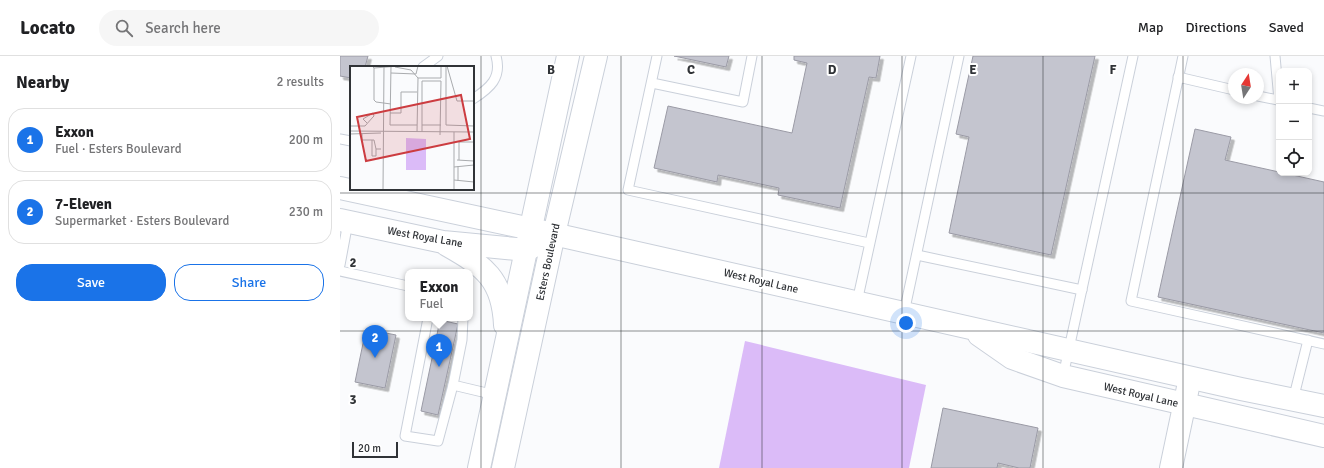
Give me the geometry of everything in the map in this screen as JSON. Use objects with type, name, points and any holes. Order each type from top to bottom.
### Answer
[{"type":"main road","points":[[479,468],[568,56]]},
{"type":"main road","name":"Esters Boulevard","points":[[503,468],[554,234],[596,56]]},
{"type":"main road","name":"West Royal Lane","points":[[340,188],[554,234],[1190,378],[1324,406]]},
{"type":"main road","name":"West Royal Lane","points":[[344,221],[443,242],[527,250]]},
{"type":"main road","points":[[527,250],[554,234]]},
{"type":"main road","points":[[443,242],[472,260],[492,277],[505,310],[506,343]]},
{"type":"main road","name":"West Royal Lane","points":[[968,328],[1012,358],[1063,376],[1324,436]]},
{"type":"main road","points":[[1170,468],[1190,378]]},
{"type":"lane","points":[[424,66],[438,56]]},
{"type":"lane","points":[[474,98],[488,89],[494,82],[498,73],[496,56]]},
{"type":"lane","points":[[657,56],[628,190],[869,243]]},
{"type":"lane","points":[[652,82],[743,102],[752,56]]},
{"type":"lane","points":[[857,302],[911,56]]},
{"type":"lane","points":[[904,313],[959,56]]},
{"type":"lane","points":[[1063,376],[1133,56]]},
{"type":"lane","points":[[1183,56],[1131,301],[1324,344]]},
{"type":"lane","points":[[1275,56],[1276,71]]},
{"type":"lane","points":[[1178,77],[1228,89]]},
{"type":"lane","points":[[1264,97],[1276,100]]},
{"type":"lane","points":[[1312,109],[1324,112]]},
{"type":"lane","points":[[340,139],[350,141]]},
{"type":"lane","points":[[340,265],[344,221]]},
{"type":"lane","points":[[917,255],[1082,290]]},
{"type":"lane","points":[[340,271],[405,285]]},
{"type":"lane","points":[[427,321],[405,436],[438,441],[453,385],[462,340],[463,321]]},
{"type":"lane","points":[[1293,400],[1308,340]]},
{"type":"lane","points":[[453,385],[494,395]]},
{"type":"shaded area","points":[[745,341],[926,385],[909,468],[719,468]]},
{"type":"building","points":[[340,56],[368,56],[365,66],[350,66],[350,78],[340,76]]},
{"type":"building","points":[[674,56],[729,56],[726,67]]},
{"type":"building","points":[[794,56],[880,56],[876,78],[869,77],[840,208],[778,195],[779,188],[718,175],[717,182],[654,168],[668,106],[792,133],[807,63],[794,60]]},
{"type":"building","points":[[973,56],[1095,56],[1051,255],[949,233],[969,137],[956,134]]},
{"type":"building","points":[[1195,129],[1231,137],[1225,160],[1276,171],[1276,176],[1297,176],[1324,182],[1324,333],[1158,297]]},
{"type":"building","points":[[440,321],[458,324],[438,415],[421,411]]},
{"type":"building","points":[[366,329],[396,335],[385,388],[355,382]]},
{"type":"building","points":[[943,408],[1038,428],[1030,468],[1019,468],[998,463],[997,468],[931,468]]},
{"type":"place","name":"7-Eleven","points":[[375,358]]},
{"type":"place","name":"Exxon","points":[[439,367]]}]
